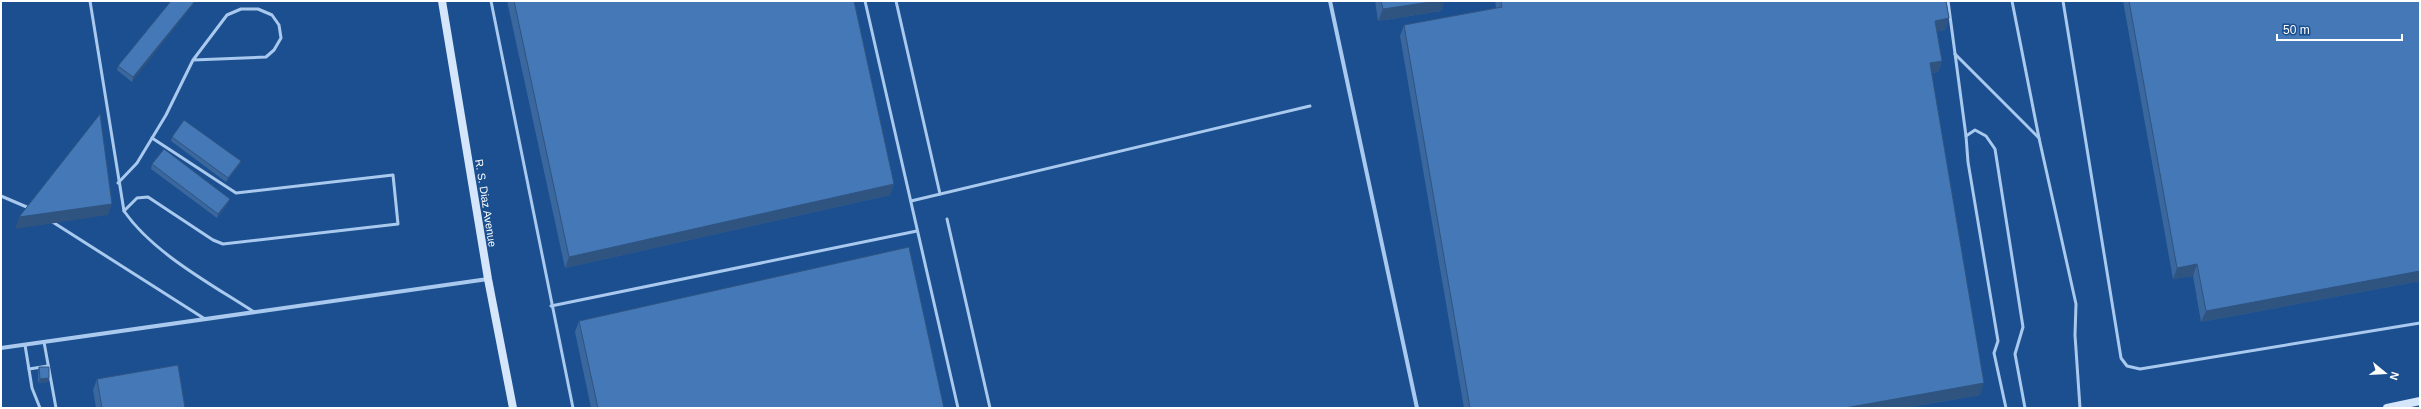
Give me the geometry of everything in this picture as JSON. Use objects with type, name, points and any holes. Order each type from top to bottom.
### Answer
[{"type":"street","name":"R. S. Diaz Avenue","points":[[442,1],[488,279],[513,408]]},
{"type":"street","points":[[1330,1],[1417,408]]},
{"type":"street","points":[[1,348],[488,279]]},
{"type":"street","points":[[2386,408],[2417,404]]},
{"type":"lane","points":[[90,1],[118,183],[124,211],[135,228],[185,267],[254,312]]},
{"type":"lane","points":[[491,1],[551,306],[574,408]]},
{"type":"lane","points":[[865,1],[958,408]]},
{"type":"lane","points":[[896,1],[940,194]]},
{"type":"lane","points":[[1948,1],[1966,136],[1968,162],[1998,341],[1994,354],[2006,408]]},
{"type":"lane","points":[[2012,1],[2039,138],[2076,304],[2075,335],[2080,408]]},
{"type":"lane","points":[[2063,1],[2121,358],[2127,366],[2140,369],[2420,323]]},
{"type":"lane","points":[[118,183],[137,163],[152,138],[193,60],[227,15],[241,9],[258,9],[272,15],[279,25],[281,38],[274,50],[266,57],[193,60]]},
{"type":"lane","points":[[1955,54],[2039,138]]},
{"type":"lane","points":[[911,201],[1310,106]]},
{"type":"lane","points":[[1966,136],[1975,130],[1986,136],[1995,149],[2023,326],[2015,354],[2025,408]]},
{"type":"lane","points":[[124,211],[137,198],[148,197],[213,240],[223,244],[398,224],[393,175],[236,193],[152,138]]},
{"type":"lane","points":[[1,196],[16,200],[37,213]]},
{"type":"lane","points":[[44,217],[205,319]]},
{"type":"lane","points":[[947,219],[990,408]]},
{"type":"lane","points":[[551,306],[917,230]]},
{"type":"lane","points":[[44,342],[56,408]]},
{"type":"lane","points":[[25,345],[32,388],[40,408]]},
{"type":"lane","points":[[29,369],[48,366]]},
{"type":"building","points":[[171,1],[195,1],[133,77],[118,66]]},
{"type":"building","points":[[514,1],[854,1],[894,184],[569,257]]},
{"type":"building","points":[[1381,1],[1437,1],[1383,9]]},
{"type":"building","points":[[1501,1],[1946,1],[1949,18],[1935,21],[1942,61],[1930,63],[1984,383],[1845,408],[1470,408],[1404,25],[1502,7]]},
{"type":"building","points":[[2129,1],[2420,1],[2420,271],[2206,311],[2197,264],[2177,268]]},
{"type":"building","points":[[100,114],[112,204],[19,217]]},
{"type":"building","points":[[184,120],[241,161],[228,178],[172,137]]},
{"type":"building","points":[[164,149],[230,199],[218,214],[152,164]]},
{"type":"building","points":[[909,247],[944,408],[598,408],[579,321]]},
{"type":"building","points":[[178,365],[185,408],[102,408],[97,379]]},
{"type":"building","points":[[39,367],[49,367],[49,378],[40,379]]}]
